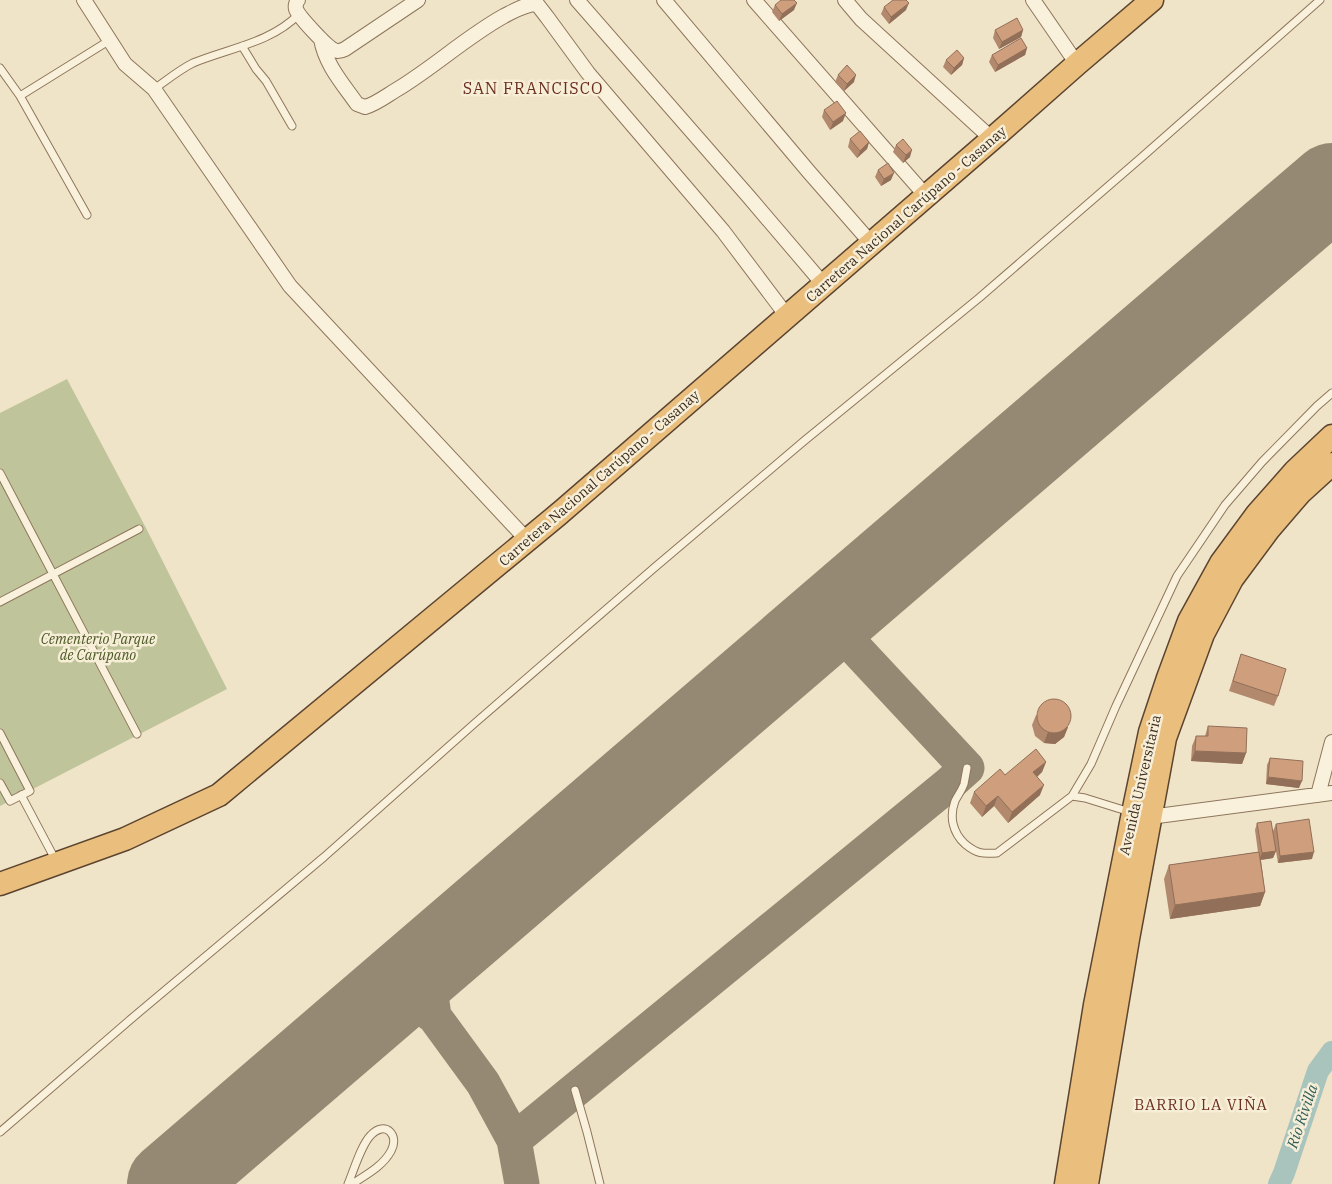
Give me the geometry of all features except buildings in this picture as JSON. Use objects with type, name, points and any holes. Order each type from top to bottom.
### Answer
[{"type":"highway","name":"Carretera Nacional Carúpano - Casanay","points":[[0,884],[125,839],[219,795],[560,514],[1152,0]]},
{"type":"highway","name":"Avenida Universitaria","points":[[1088,1184],[1128,939],[1150,732],[1189,621],[1221,563],[1257,514],[1295,472],[1332,436]]},
{"type":"highway","name":"Avenida Universitaria","points":[[1066,1184],[1095,1005],[1141,815],[1165,738],[1203,634],[1232,579],[1269,529],[1300,493],[1332,464]]},
{"type":"street","points":[[84,0],[125,64],[154,89],[290,286],[528,541]]},
{"type":"street","points":[[298,7],[321,39],[335,51],[339,51],[345,49],[418,0]]},
{"type":"street","points":[[577,0],[824,285]]},
{"type":"street","points":[[664,0],[871,243]]},
{"type":"street","points":[[754,0],[926,196]]},
{"type":"street","points":[[845,0],[861,19],[992,139]]},
{"type":"street","points":[[1033,0],[1077,64]]},
{"type":"street","points":[[321,39],[322,49],[328,61],[357,104],[365,107],[409,82],[496,20],[518,8],[537,4],[588,73],[722,231],[788,316]]},
{"type":"street","points":[[1141,815],[1325,794],[1332,742]]},
{"type":"lane","points":[[0,1132],[324,857],[482,716],[654,568],[979,298],[1320,0]]},
{"type":"lane","points":[[154,89],[178,71],[192,64],[279,30],[289,24],[298,7]]},
{"type":"lane","points":[[20,96],[110,40]]},
{"type":"lane","points":[[242,46],[266,81],[292,126]]},
{"type":"lane","points":[[0,68],[20,96],[87,215]]},
{"type":"lane","points":[[967,768],[963,785],[954,803],[952,814],[953,826],[960,839],[973,851],[983,854],[997,853],[1072,796],[1091,764],[1177,576],[1225,505],[1262,462],[1332,393]]},
{"type":"lane","points":[[0,474],[137,734]]},
{"type":"lane","points":[[0,602],[139,529]]},
{"type":"lane","points":[[0,734],[30,790],[10,801],[0,783]]},
{"type":"lane","points":[[21,795],[57,863]]},
{"type":"lane","points":[[1072,796],[1085,798],[1141,815]]},
{"type":"lane","points":[[575,1090],[588,1132],[600,1184]]},
{"type":"lane","points":[[348,1184],[369,1136],[376,1130],[385,1129],[390,1132],[394,1136],[393,1145],[383,1162],[352,1184]]},
{"type":"green space","name":"Cementerio Parque de Carúpano","points":[[67,379],[145,526],[227,689],[0,806],[0,413]]},
{"type":"waterway","name":"Río Rivilla","points":[[1279,1184],[1318,1071],[1332,1052]]},
{"type":"taxiway","points":[[514,1140],[967,768],[828,619]]},
{"type":"taxiway","points":[[378,1005],[402,1003],[421,1007],[434,1016],[430,977],[435,956]]},
{"type":"taxiway","points":[[434,1016],[483,1083],[514,1140],[522,1184]]},
{"type":"runway","points":[[170,1184],[1332,186]]},
{"type":"district","name":"SAN FRANCISCO","points":[[533,88]]},
{"type":"district","name":"BARRIO LA VIÑA","points":[[1201,1104]]}]
